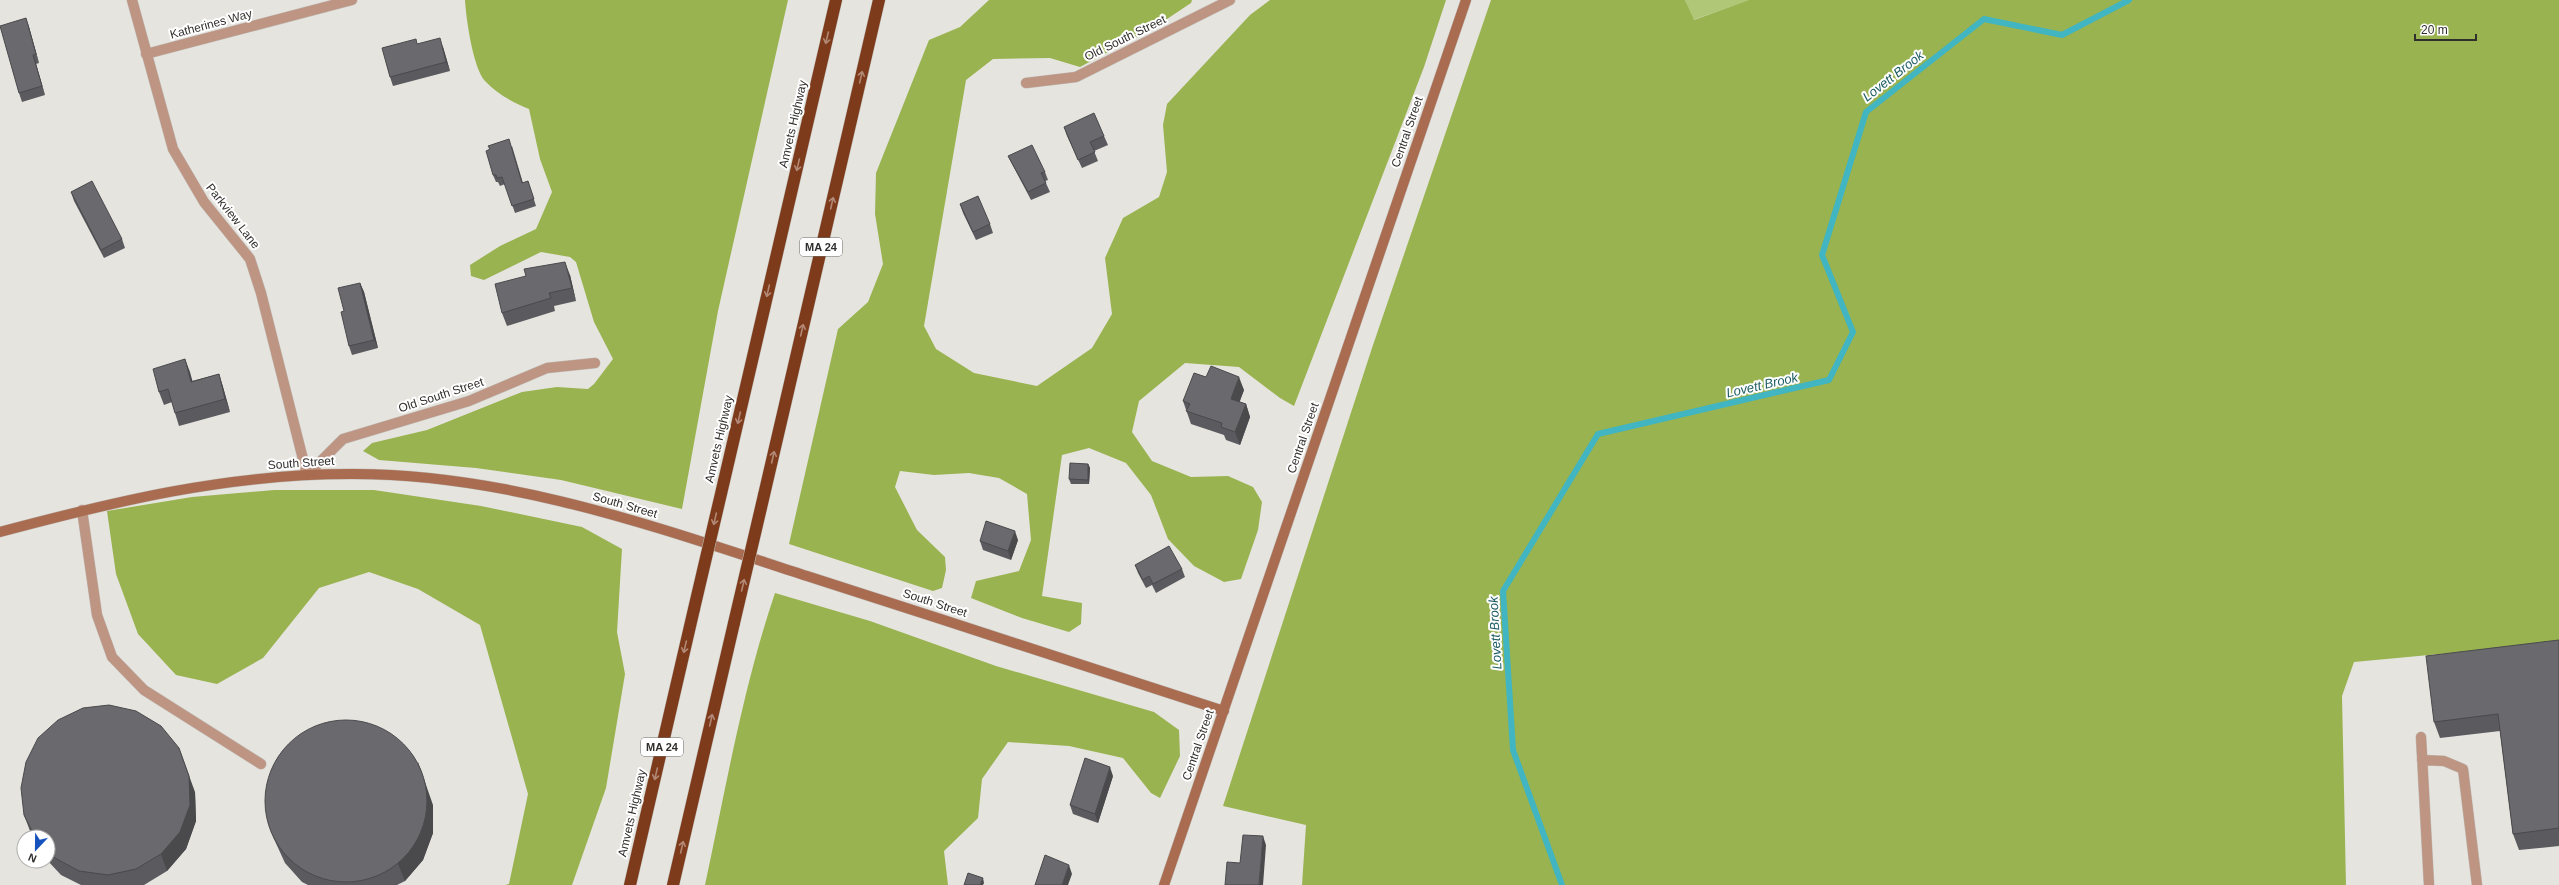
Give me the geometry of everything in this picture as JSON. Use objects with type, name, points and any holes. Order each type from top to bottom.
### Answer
[{"type":"highway","name":"Amvets Highway","points":[[630,885],[836,0]]},
{"type":"highway","name":"MA 24","points":[[673,885],[879,0]]},
{"type":"street","name":"Parkview Lane","points":[[132,0],[173,149],[204,202],[250,259],[261,293],[307,475]]},
{"type":"street","name":"Katherines Way","points":[[146,54],[352,0]]},
{"type":"street","name":"Old South Street","points":[[1026,83],[1076,77],[1230,0]]},
{"type":"street","name":"Central Street","points":[[1164,885],[1466,0]]},
{"type":"street","name":"Old South Street","points":[[307,475],[343,439],[469,401],[547,368],[595,363]]},
{"type":"street","name":"South Street","points":[[0,532],[82,510],[163,491],[307,475],[378,475],[470,484],[544,497],[630,518],[1224,711]]},
{"type":"street","points":[[82,510],[97,615],[112,657],[144,690],[261,764]]},
{"type":"street","points":[[2420,737],[2430,885]]},
{"type":"street","points":[[2422,760],[2444,761],[2463,769],[2477,885]]},
{"type":"green space","points":[[465,0],[788,0],[718,311],[682,509],[561,480],[476,468],[379,460],[363,451],[372,443],[427,430],[522,392],[557,387],[588,389],[594,384],[613,359],[594,322],[576,262],[570,257],[541,252],[484,280],[471,276],[470,265],[500,246],[536,229],[552,192],[540,159],[529,109],[500,94],[485,81],[481,75],[471,42]]},
{"type":"green space","points":[[989,0],[1192,0],[1191,3],[1158,25],[1080,67],[1050,58],[993,59],[966,80],[924,326],[936,349],[974,373],[1037,386],[1092,348],[1112,314],[1105,258],[1123,218],[1159,197],[1167,172],[1163,125],[1167,104],[1250,15],[1270,0],[1446,0],[1424,67],[1294,406],[1280,398],[1239,367],[1185,363],[1139,401],[1132,432],[1152,461],[1191,477],[1228,476],[1253,487],[1262,502],[1258,530],[1241,579],[1224,582],[1194,566],[1168,539],[1151,495],[1126,463],[1089,448],[1062,455],[1042,596],[1082,603],[1081,624],[1069,632],[1022,618],[971,598],[976,581],[1019,571],[1031,540],[1027,494],[999,478],[969,473],[934,475],[900,471],[895,487],[917,530],[945,557],[946,570],[942,588],[933,591],[789,544],[838,329],[868,302],[883,264],[875,214],[876,173],[929,40],[960,27]]},
{"type":"green space","points":[[1491,0],[1685,0],[1694,20],[1749,0],[2559,0],[2559,643],[2354,662],[2342,696],[2346,885],[1302,885],[1306,825],[1223,806],[1372,348]]},
{"type":"green space","points":[[1685,0],[1750,0],[1693,20]]},
{"type":"green space","points":[[274,490],[374,490],[481,506],[582,527],[622,549],[617,632],[625,674],[606,788],[572,885],[505,885],[509,884],[528,794],[480,625],[418,589],[369,572],[319,588],[263,658],[217,684],[176,675],[138,634],[116,574],[107,511],[192,497]]},
{"type":"green space","points":[[775,593],[870,621],[996,666],[1154,712],[1179,730],[1180,756],[1160,798],[1151,793],[1123,758],[1069,746],[1008,742],[982,779],[978,818],[944,851],[948,885],[705,885],[744,701]]},
{"type":"building","points":[[26,18],[36,54],[33,55],[42,86],[19,93],[0,26]]},
{"type":"building","points":[[440,38],[446,62],[390,77],[382,48],[416,39],[417,44]]},
{"type":"building","points":[[1094,113],[1104,136],[1090,142],[1095,152],[1078,160],[1064,127]]},
{"type":"building","points":[[509,139],[522,183],[528,181],[534,199],[512,206],[502,177],[497,178],[496,175],[493,175],[486,151],[490,149],[488,146]]},
{"type":"building","points":[[1032,145],[1045,172],[1041,173],[1046,183],[1028,192],[1008,156]]},
{"type":"building","points":[[92,181],[122,239],[101,250],[71,192]]},
{"type":"building","points":[[978,196],[990,224],[973,232],[960,204]]},
{"type":"building","points":[[565,262],[572,288],[549,293],[551,298],[502,313],[495,284],[526,276],[524,269]]},
{"type":"building","points":[[360,283],[374,340],[349,346],[341,312],[344,311],[338,288]]},
{"type":"building","points":[[185,359],[191,382],[219,374],[225,399],[175,413],[168,389],[159,392],[153,369]]},
{"type":"building","points":[[1211,366],[1239,377],[1231,399],[1246,404],[1235,432],[1221,427],[1222,423],[1186,411],[1190,404],[1183,401],[1194,373],[1206,377]]},
{"type":"building","points":[[1070,463],[1088,464],[1088,480],[1069,479]]},
{"type":"building","points":[[986,521],[1015,531],[1008,551],[980,541]]},
{"type":"building","points":[[1169,546],[1182,569],[1153,584],[1149,576],[1143,580],[1135,565]]},
{"type":"building","points":[[2559,640],[2559,828],[2513,834],[2498,714],[2434,722],[2426,656]]},
{"type":"building","points":[[109,705],[136,711],[161,726],[179,748],[189,776],[190,805],[180,832],[161,854],[136,869],[108,875],[79,871],[56,859],[56,829],[31,829],[24,815],[21,788],[26,762],[38,738],[58,720],[83,708]]},
{"type":"building","points":[[346,720],[362,722],[377,727],[391,734],[403,744],[413,756],[420,770],[425,785],[427,801],[425,817],[420,832],[413,846],[403,858],[391,868],[377,875],[362,880],[346,882],[330,880],[315,875],[301,868],[289,858],[279,846],[272,832],[267,817],[265,801],[267,785],[272,770],[279,756],[289,744],[301,734],[315,727],[330,722]]},
{"type":"building","points":[[1085,758],[1110,767],[1095,814],[1070,805]]},
{"type":"building","points":[[1243,835],[1263,836],[1259,885],[1225,885],[1227,862],[1240,863]]},
{"type":"building","points":[[1045,855],[1069,865],[1062,885],[1035,885]]},
{"type":"building","points":[[968,873],[983,878],[980,885],[964,885]]},
{"type":"waterway","name":"Lovett Brook","points":[[1562,885],[1513,750],[1503,591],[1598,434],[1829,380],[1853,332],[1822,255],[1866,112],[1984,19],[2062,35],[2129,0]]}]
